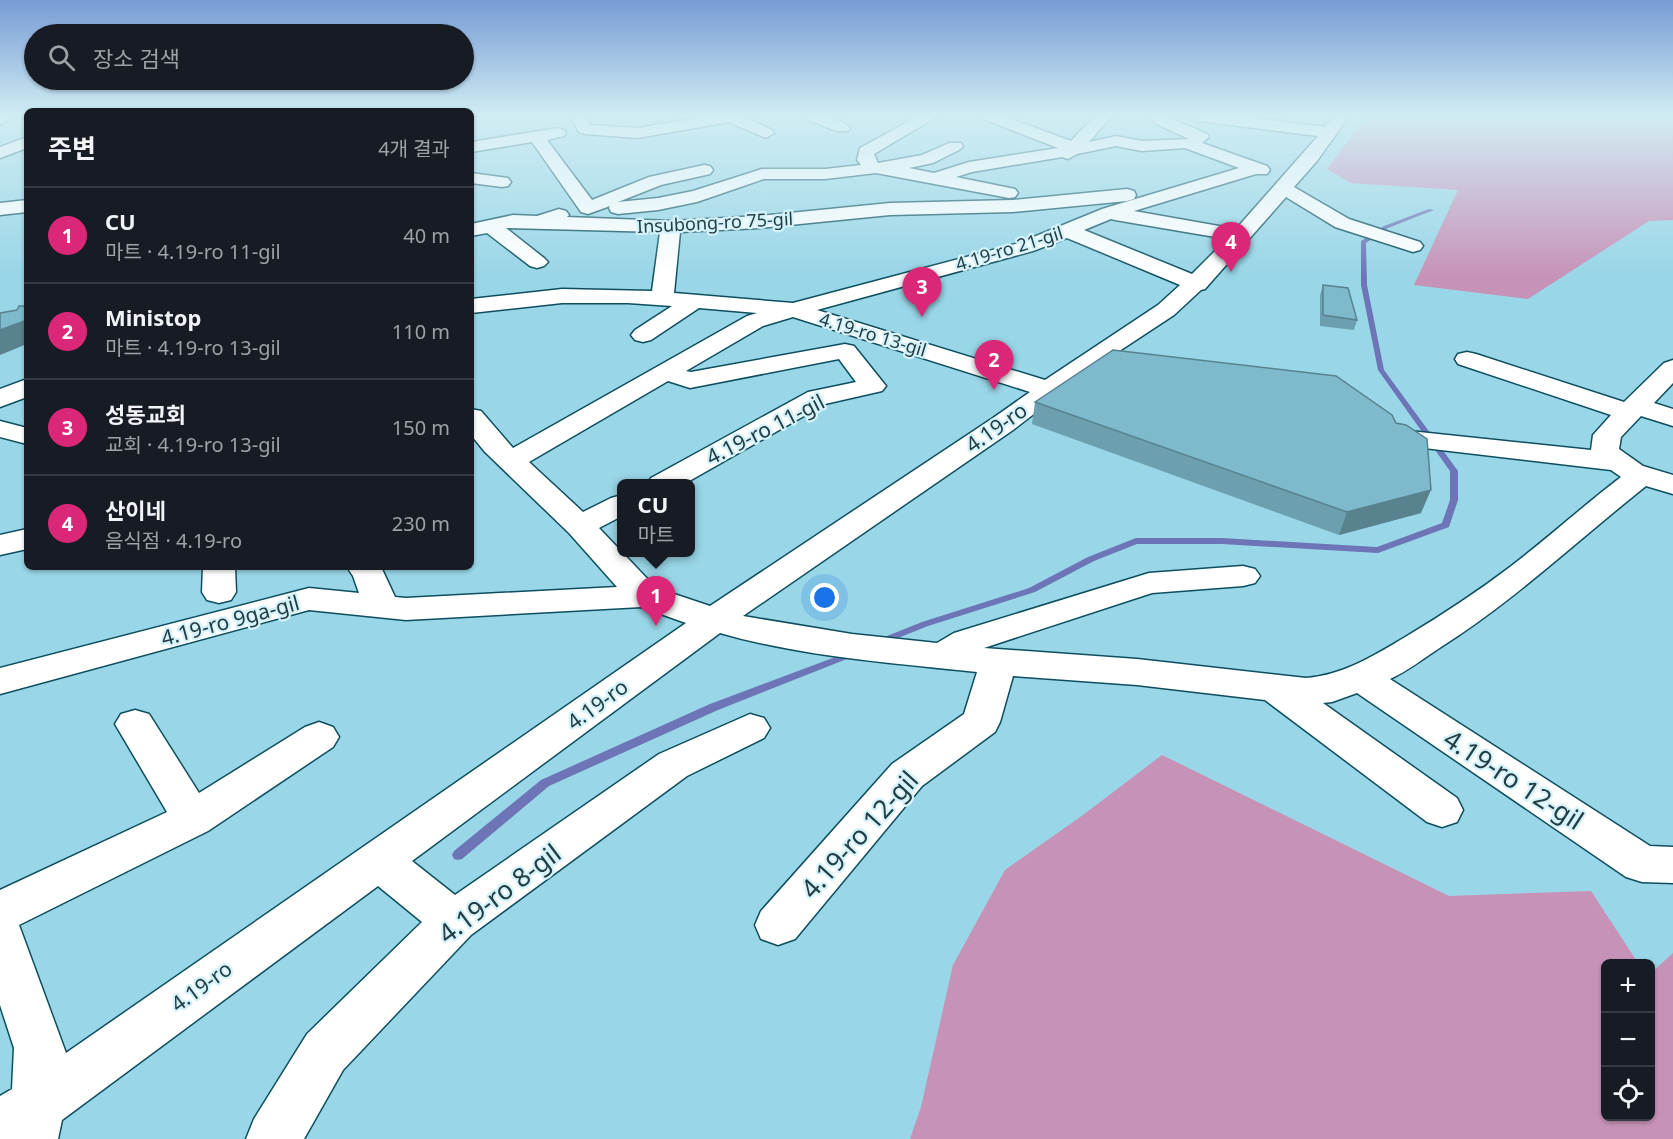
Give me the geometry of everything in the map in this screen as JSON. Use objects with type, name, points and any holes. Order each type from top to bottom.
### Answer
[{"type":"street","points":[[560,169],[588,208]]},
{"type":"street","points":[[764,169],[770,173]]},
{"type":"street","points":[[588,208],[632,208],[658,204],[697,196],[770,173],[825,174],[864,169]]},
{"type":"street","points":[[880,169],[1029,192],[1052,201],[1109,213],[1242,236]]},
{"type":"street","name":"Insubong-ro 75-gil","points":[[890,209],[965,169]]},
{"type":"street","points":[[1050,172],[1053,169]]},
{"type":"street","points":[[1254,169],[1276,178],[1297,195],[1342,223],[1413,246]]},
{"type":"street","name":"4.19-ro","points":[[23,1123],[378,860],[714,620],[1003,424],[1048,389],[1166,310],[1197,284],[1242,236],[1276,178],[1291,169]]},
{"type":"street","points":[[539,222],[588,208],[655,181],[704,170],[728,186]]},
{"type":"street","points":[[474,178],[502,182]]},
{"type":"street","name":"4.19-ro 21-gil","points":[[493,453],[667,373],[755,321],[791,309],[1026,247],[1109,213],[1158,197],[1276,178]]},
{"type":"street","points":[[1052,201],[1133,195],[1158,197]]},
{"type":"street","points":[[0,202],[24,200]]},
{"type":"street","name":"Insubong-ro 75-gil","points":[[513,221],[670,227],[759,222],[890,209],[1002,206],[1052,201]]},
{"type":"street","points":[[0,209],[24,206]]},
{"type":"street","points":[[474,209],[513,221]]},
{"type":"street","points":[[474,230],[513,221]]},
{"type":"street","points":[[492,227],[537,262]]},
{"type":"street","points":[[662,299],[670,227]]},
{"type":"street","points":[[1068,231],[1197,284]]},
{"type":"street","name":"4.19-ro 13-gil","points":[[474,306],[562,296],[628,296],[791,309],[1048,389]]},
{"type":"street","points":[[643,335],[694,302]]},
{"type":"street","name":"4.19-ro 11-gil","points":[[667,373],[690,380],[845,351],[873,386],[817,398],[668,479]]},
{"type":"street","points":[[1467,359],[1631,409],[1673,418]]},
{"type":"street","points":[[1644,474],[1605,452],[1607,435],[1673,368]]},
{"type":"street","points":[[0,399],[24,388]]},
{"type":"street","points":[[474,422],[493,453],[580,526],[644,596],[714,620],[750,630],[852,646],[1306,690],[1332,689],[1383,667],[1449,626],[1522,574],[1584,520],[1644,474]]},
{"type":"street","points":[[0,429],[24,435]]},
{"type":"street","points":[[1400,438],[1644,474]]},
{"type":"street","points":[[580,526],[617,506]]},
{"type":"street","points":[[0,545],[24,540]]},
{"type":"street","points":[[366,570],[381,606]]},
{"type":"street","points":[[943,656],[967,641],[1149,583],[1243,576]]},
{"type":"street","name":"4.19-ro 9ga-gil","points":[[0,681],[309,599],[406,609],[644,596]]},
{"type":"street","name":"4.19-ro 12-gil","points":[[778,925],[907,775],[981,722],[999,662]]},
{"type":"street","name":"4.19-ro 12-gil","points":[[1360,677],[1642,864],[1673,865]]},
{"type":"street","points":[[1274,687],[1442,810]]},
{"type":"street","points":[[135,724],[193,819]]},
{"type":"street","name":"4.19-ro 8-gil","points":[[274,1139],[325,1052],[454,921],[673,765],[750,728]]},
{"type":"street","points":[[0,912],[193,819],[319,737]]},
{"type":"street","points":[[378,860],[454,921]]},
{"type":"street","points":[[0,934],[40,1048],[23,1123]]},
{"type":"shaded area","points":[[1327,169],[1673,169],[1673,220],[1649,221],[1528,299],[1414,285],[1458,190],[1351,183]]},
{"type":"shaded area","points":[[1162,755],[1449,896],[1591,891],[1635,959],[1601,959],[1601,1121],[1655,1121],[1655,969],[1673,953],[1673,1139],[910,1139],[921,1107],[953,965],[1005,870]]},
{"type":"building","points":[[1323,285],[1348,288],[1357,320],[1323,315]]},
{"type":"building","points":[[19,306],[24,306],[24,321],[0,330],[0,313],[17,310]]},
{"type":"building","points":[[1113,350],[1336,376],[1392,415],[1396,423],[1406,425],[1427,439],[1431,490],[1347,512],[1035,402]]},
{"type":"waterway","points":[[880,642],[925,624],[1032,590],[1091,559],[1136,541],[1222,541],[1378,550],[1446,525],[1454,500],[1454,471],[1381,370],[1364,285],[1363,242],[1386,227],[1431,210]]},
{"type":"waterway","points":[[458,855],[545,783],[714,707],[854,653]]},
{"type":"place","name":"산이네","points":[[1231,272]]},
{"type":"place","name":"성동교회","points":[[922,317]]},
{"type":"place","name":"Ministop","points":[[994,390]]},
{"type":"place","name":"CU","points":[[656,626]]}]
